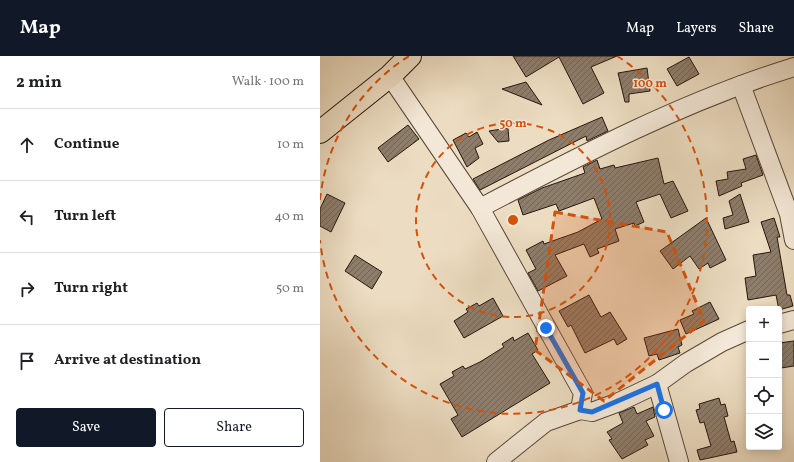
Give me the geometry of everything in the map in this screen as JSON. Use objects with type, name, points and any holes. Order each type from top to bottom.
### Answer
[{"type":"highway","points":[[320,132],[390,76],[410,56]]},
{"type":"street","points":[[480,208],[572,160],[740,85],[794,67]]},
{"type":"street","points":[[390,76],[480,208],[583,393],[580,410]]},
{"type":"street","points":[[740,85],[792,214],[794,240]]},
{"type":"street","points":[[782,323],[794,320]]},
{"type":"street","points":[[496,462],[546,422],[580,410],[592,412],[657,384],[686,363],[716,345],[746,331]]},
{"type":"street","points":[[657,384],[679,462]]},
{"type":"highlighted area","points":[[555,212],[667,232],[704,321],[604,401],[535,350]]},
{"type":"building","points":[[513,56],[617,56],[591,67],[604,93],[583,104],[559,57],[526,77]]},
{"type":"building","points":[[689,57],[699,74],[677,86],[667,69]]},
{"type":"building","points":[[647,68],[650,91],[629,94],[629,102],[625,102],[618,73]]},
{"type":"building","points":[[526,82],[542,105],[502,89]]},
{"type":"building","points":[[602,117],[608,131],[587,141],[586,136],[480,190],[473,179],[549,140]]},
{"type":"building","points":[[408,125],[419,139],[388,162],[378,148]]},
{"type":"building","points":[[508,128],[509,141],[498,142],[489,131]]},
{"type":"building","points":[[477,132],[483,144],[475,148],[479,158],[467,167],[453,140],[466,133],[469,137]]},
{"type":"building","points":[[756,155],[763,175],[741,183],[742,186],[719,196],[716,181],[728,179],[727,172],[746,169],[743,159]]},
{"type":"building","points":[[658,158],[664,184],[673,181],[688,211],[671,218],[660,194],[636,202],[644,222],[635,226],[634,223],[615,229],[619,241],[597,249],[599,253],[590,257],[584,244],[555,255],[567,276],[538,291],[528,273],[536,269],[526,250],[543,241],[544,244],[578,232],[602,219],[594,198],[559,211],[556,204],[523,215],[518,200],[542,188],[585,173],[583,167],[597,160],[600,169],[614,165],[615,168]]},
{"type":"building","points":[[327,194],[345,203],[331,232],[320,226],[320,209]]},
{"type":"building","points":[[740,194],[749,222],[725,229],[723,218],[733,215],[729,201]]},
{"type":"building","points":[[706,218],[726,260],[710,268],[708,263],[699,269],[690,256],[673,269],[660,251]]},
{"type":"building","points":[[774,218],[780,237],[777,237],[787,295],[790,295],[793,306],[782,309],[782,306],[778,306],[776,295],[748,300],[745,278],[756,276],[753,255],[771,252],[761,222]]},
{"type":"building","points":[[355,255],[382,272],[372,289],[345,271]]},
{"type":"building","points":[[589,295],[601,317],[610,312],[627,339],[617,345],[614,339],[585,353],[571,325],[568,327],[559,311]]},
{"type":"building","points":[[493,298],[503,316],[464,338],[454,321],[468,312],[466,309],[477,303],[479,306]]},
{"type":"building","points":[[710,302],[719,319],[686,334],[680,320],[694,314],[692,311]]},
{"type":"building","points":[[678,329],[682,345],[678,347],[680,353],[659,360],[657,354],[649,356],[644,338]]},
{"type":"building","points":[[528,333],[538,350],[532,354],[550,383],[462,437],[451,419],[458,415],[440,384],[454,376],[452,372],[463,366],[465,369],[480,362],[504,347],[502,344],[513,337],[514,341]]},
{"type":"building","points":[[794,341],[794,366],[782,368],[782,343]]},
{"type":"building","points":[[719,398],[721,405],[725,404],[728,416],[724,417],[731,442],[734,441],[737,452],[700,460],[697,450],[711,446],[704,422],[700,423],[696,410],[700,409],[699,404]]},
{"type":"building","points":[[634,407],[637,414],[653,407],[655,417],[646,421],[654,436],[645,440],[648,445],[622,459],[609,440],[612,439],[607,432],[623,423],[619,413]]},
{"type":"route","points":[[546,328],[583,393],[580,410],[592,412],[619,402],[657,384],[664,410]]}]
